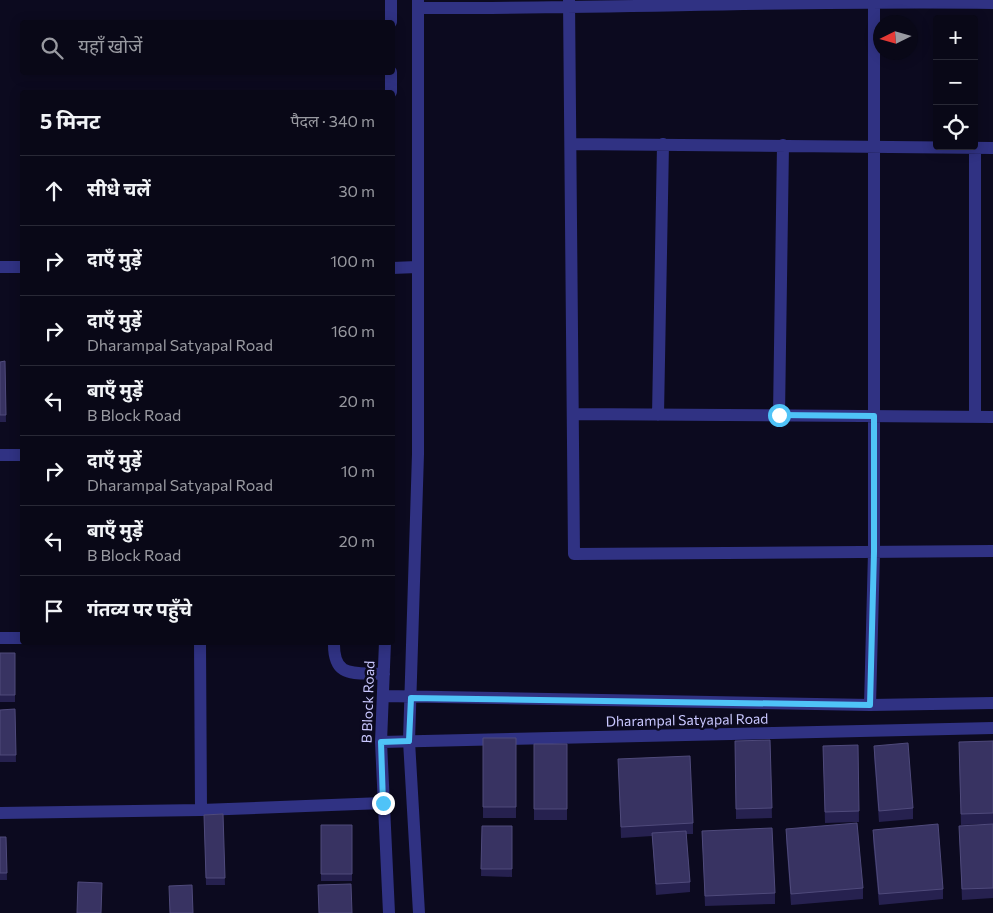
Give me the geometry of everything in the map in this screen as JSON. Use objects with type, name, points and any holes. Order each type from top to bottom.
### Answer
[{"type":"street","points":[[391,0],[391,20]]},
{"type":"street","points":[[870,705],[874,552],[874,1]]},
{"type":"street","points":[[419,913],[409,741],[418,454],[418,4],[874,1],[993,3]]},
{"type":"street","points":[[570,4],[574,554],[993,551]]},
{"type":"street","points":[[391,75],[391,90]]},
{"type":"street","points":[[571,144],[933,147]]},
{"type":"street","points":[[658,415],[663,144]]},
{"type":"street","points":[[779,415],[783,145]]},
{"type":"street","points":[[978,147],[993,148]]},
{"type":"street","points":[[975,150],[976,417]]},
{"type":"street","points":[[0,268],[20,268]]},
{"type":"street","points":[[395,268],[417,268]]},
{"type":"street","points":[[573,414],[993,417]]},
{"type":"street","points":[[0,455],[20,455]]},
{"type":"street","points":[[0,638],[20,638]]},
{"type":"street","points":[[199,645],[201,810]]},
{"type":"street","points":[[334,645],[334,658],[337,666],[344,671],[384,674]]},
{"type":"street","name":"B Block Road","points":[[385,645],[381,742],[389,913]]},
{"type":"street","name":"Dharampal Satyapal Road","points":[[384,696],[870,705],[993,703]]},
{"type":"street","name":"Dharampal Satyapal Road","points":[[381,742],[993,728]]},
{"type":"street","points":[[0,813],[201,810],[383,803]]},
{"type":"building","points":[[5,361],[6,415],[0,415],[0,362]]},
{"type":"building","points":[[0,653],[15,653],[15,695],[0,695]]},
{"type":"building","points":[[15,709],[16,755],[0,755],[0,710]]},
{"type":"building","points":[[483,738],[516,738],[516,807],[483,807]]},
{"type":"building","points":[[770,740],[772,808],[736,809],[735,741]]},
{"type":"building","points":[[993,741],[993,813],[961,814],[959,742]]},
{"type":"building","points":[[908,743],[913,808],[879,811],[874,746]]},
{"type":"building","points":[[534,744],[567,744],[567,809],[534,809]]},
{"type":"building","points":[[858,745],[859,811],[825,812],[823,746]]},
{"type":"building","points":[[690,756],[693,823],[621,827],[618,759]]},
{"type":"building","points":[[223,814],[225,878],[206,878],[204,815]]},
{"type":"building","points":[[857,823],[863,888],[791,894],[786,829]]},
{"type":"building","points":[[938,824],[943,889],[879,894],[873,830]]},
{"type":"building","points":[[993,824],[993,888],[962,889],[959,826]]},
{"type":"building","points":[[321,825],[352,825],[352,874],[321,874]]},
{"type":"building","points":[[482,826],[512,826],[512,869],[481,869]]},
{"type":"building","points":[[772,828],[775,893],[705,896],[702,831]]},
{"type":"building","points":[[686,831],[690,882],[656,884],[652,833]]},
{"type":"building","points":[[0,837],[6,837],[7,873],[0,873]]},
{"type":"building","points":[[78,882],[102,883],[101,913],[77,913]]},
{"type":"building","points":[[351,884],[352,913],[319,913],[318,885]]},
{"type":"building","points":[[192,885],[193,913],[170,913],[169,886]]},
{"type":"route","points":[[383,803],[381,742],[409,741],[411,698],[870,705],[874,552],[874,416],[779,415]]}]
